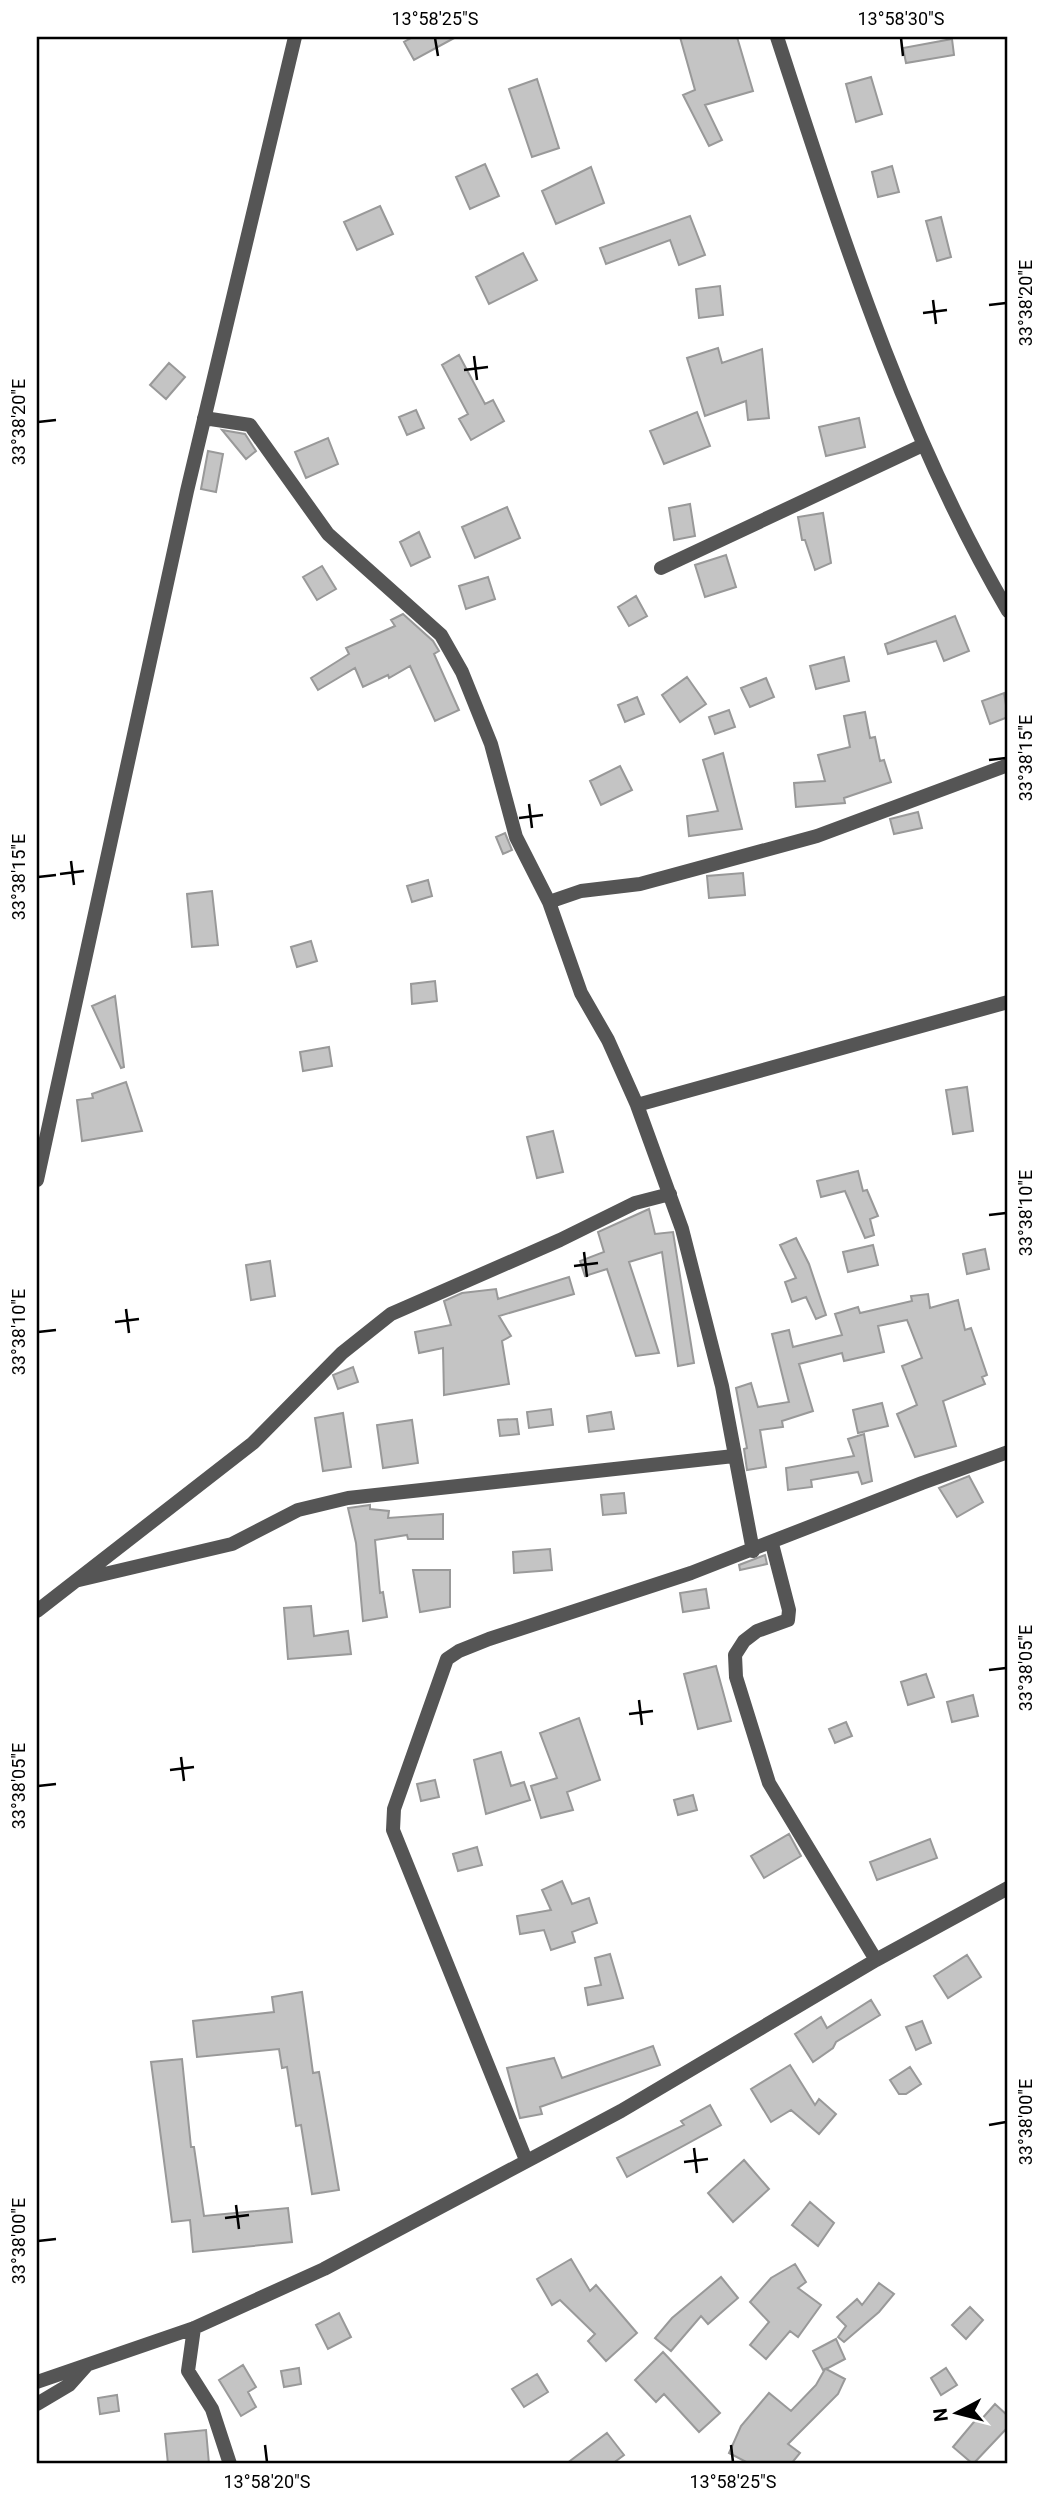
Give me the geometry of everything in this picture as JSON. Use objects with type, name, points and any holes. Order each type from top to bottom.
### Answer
[{"type":"street","points":[[37,1180],[204,418],[295,37]]},
{"type":"street","points":[[777,37],[851,261],[923,445],[1008,611]]},
{"type":"street","points":[[204,418],[250,425],[328,534],[441,635],[462,672],[491,744],[516,837],[549,902],[581,993],[608,1040],[637,1105],[670,1194],[722,1386],[753,1551]]},
{"type":"street","points":[[661,568],[923,445]]},
{"type":"street","points":[[549,902],[581,891],[640,884],[817,836],[1008,765]]},
{"type":"street","points":[[637,1105],[1008,1002]]},
{"type":"street","points":[[37,1611],[72,1581],[177,1505],[253,1443],[342,1353],[391,1314],[571,1236],[635,1203],[670,1194]]},
{"type":"street","points":[[526,2160],[393,1830],[394,1810],[447,1659],[459,1651],[772,1544],[934,1478],[1008,1452]]},
{"type":"street","points":[[72,1581],[232,1544],[298,1510],[348,1498],[734,1456]]},
{"type":"street","points":[[772,1544],[789,1610],[788,1620],[784,1624],[757,1632],[744,1641],[734,1655],[736,1677],[769,1783],[876,1960]]},
{"type":"street","points":[[37,2382],[194,2328],[324,2269],[621,2111],[876,1960],[1008,1888]]},
{"type":"street","points":[[194,2328],[188,2371],[212,2409],[230,2464]]},
{"type":"street","points":[[37,2404],[69,2385],[87,2365]]},
{"type":"building","points":[[413,37],[456,37],[414,60],[404,42]]},
{"type":"building","points":[[680,37],[737,37],[753,91],[705,105],[722,140],[709,146],[683,95],[695,90]]},
{"type":"building","points":[[952,39],[954,55],[906,63],[903,48]]},
{"type":"building","points":[[871,77],[882,114],[856,122],[846,84]]},
{"type":"building","points":[[537,79],[559,148],[532,157],[509,89]]},
{"type":"building","points":[[485,164],[499,196],[470,209],[456,177]]},
{"type":"building","points":[[892,166],[899,192],[878,197],[872,172]]},
{"type":"building","points":[[591,167],[604,203],[556,224],[542,191]]},
{"type":"building","points":[[380,206],[393,234],[357,250],[344,222]]},
{"type":"building","points":[[690,216],[705,255],[679,265],[670,240],[606,264],[600,248]]},
{"type":"building","points":[[941,217],[951,257],[937,261],[926,221]]},
{"type":"building","points":[[523,253],[537,280],[489,304],[476,277]]},
{"type":"building","points":[[720,286],[723,315],[699,318],[696,289]]},
{"type":"building","points":[[718,348],[722,363],[762,349],[769,418],[748,420],[746,401],[705,416],[687,358]]},
{"type":"building","points":[[459,355],[485,404],[493,400],[504,421],[471,440],[459,419],[468,414],[442,365]]},
{"type":"building","points":[[169,363],[185,377],[166,399],[150,385]]},
{"type":"building","points":[[416,410],[424,428],[407,435],[399,417]]},
{"type":"building","points":[[697,412],[710,446],[664,464],[650,431]]},
{"type":"building","points":[[859,418],[865,447],[826,456],[819,427]]},
{"type":"building","points":[[222,430],[245,434],[256,451],[246,459]]},
{"type":"building","points":[[328,438],[338,464],[306,478],[295,452]]},
{"type":"building","points":[[208,451],[223,454],[216,492],[201,489]]},
{"type":"building","points":[[690,504],[695,536],[674,540],[669,508]]},
{"type":"building","points":[[507,507],[520,538],[475,558],[462,527]]},
{"type":"building","points":[[823,513],[831,563],[815,570],[805,540],[802,540],[798,517]]},
{"type":"building","points":[[419,532],[430,557],[411,566],[400,542]]},
{"type":"building","points":[[726,555],[736,587],[705,597],[695,565]]},
{"type":"building","points":[[322,566],[336,589],[317,600],[303,577]]},
{"type":"building","points":[[488,577],[495,599],[466,609],[459,586]]},
{"type":"building","points":[[636,596],[647,616],[629,626],[618,607]]},
{"type":"building","points":[[403,614],[433,641],[439,651],[434,654],[459,710],[435,721],[410,666],[389,678],[388,675],[363,687],[355,668],[318,690],[311,678],[349,654],[346,648],[395,626],[391,620]]},
{"type":"building","points":[[955,616],[969,651],[944,661],[936,641],[888,654],[885,644]]},
{"type":"building","points":[[844,657],[849,681],[816,689],[810,666]]},
{"type":"building","points":[[687,677],[706,704],[680,722],[662,695]]},
{"type":"building","points":[[766,678],[774,697],[750,707],[741,688]]},
{"type":"building","points":[[1004,693],[1008,717],[990,724],[982,701]]},
{"type":"building","points":[[637,697],[644,714],[625,722],[618,705]]},
{"type":"building","points":[[729,710],[735,727],[715,734],[709,717]]},
{"type":"building","points":[[865,712],[870,738],[875,737],[880,761],[884,760],[891,782],[844,798],[845,803],[796,807],[794,783],[825,781],[818,755],[850,747],[844,716]]},
{"type":"building","points":[[723,753],[742,829],[689,836],[687,816],[718,811],[703,760]]},
{"type":"building","points":[[620,766],[632,790],[601,805],[590,781]]},
{"type":"building","points":[[918,812],[922,828],[894,834],[890,819]]},
{"type":"building","points":[[505,833],[512,850],[503,854],[496,837]]},
{"type":"building","points":[[743,873],[745,895],[709,898],[707,876]]},
{"type":"building","points":[[428,880],[432,896],[412,902],[407,886]]},
{"type":"building","points":[[212,891],[218,945],[192,947],[187,894]]},
{"type":"building","points":[[311,941],[317,961],[297,967],[291,947]]},
{"type":"building","points":[[435,981],[437,1001],[412,1004],[411,984]]},
{"type":"building","points":[[115,996],[124,1067],[121,1068],[92,1006]]},
{"type":"building","points":[[329,1047],[332,1066],[303,1071],[300,1052]]},
{"type":"building","points":[[126,1082],[142,1131],[82,1141],[77,1100],[93,1098],[92,1094]]},
{"type":"building","points":[[967,1087],[973,1131],[953,1134],[946,1090]]},
{"type":"building","points":[[553,1131],[563,1172],[537,1178],[527,1137]]},
{"type":"building","points":[[858,1171],[863,1191],[867,1190],[878,1216],[870,1219],[874,1235],[865,1238],[845,1191],[821,1197],[817,1181]]},
{"type":"building","points":[[649,1209],[655,1234],[673,1232],[694,1363],[678,1366],[662,1252],[629,1262],[659,1353],[636,1356],[607,1269],[585,1276],[580,1261],[604,1252],[598,1232]]},
{"type":"building","points":[[796,1238],[809,1264],[826,1315],[816,1319],[806,1297],[792,1302],[785,1282],[796,1278],[780,1245]]},
{"type":"building","points":[[873,1245],[878,1265],[848,1272],[843,1252]]},
{"type":"building","points":[[985,1249],[989,1269],[967,1274],[963,1254]]},
{"type":"building","points":[[270,1261],[275,1296],[251,1300],[246,1265]]},
{"type":"building","points":[[569,1277],[574,1294],[499,1316],[511,1336],[502,1341],[509,1384],[444,1395],[443,1348],[419,1353],[415,1332],[451,1325],[444,1301],[462,1293],[496,1289],[498,1299]]},
{"type":"building","points":[[928,1294],[930,1308],[958,1300],[965,1330],[971,1328],[987,1375],[982,1377],[985,1384],[943,1401],[956,1446],[915,1457],[897,1414],[917,1405],[902,1366],[922,1358],[907,1320],[878,1326],[884,1352],[844,1361],[842,1353],[799,1364],[813,1411],[782,1421],[783,1427],[760,1430],[766,1467],[747,1470],[744,1449],[747,1448],[736,1388],[751,1383],[758,1407],[789,1402],[772,1334],[789,1330],[793,1347],[842,1335],[835,1314],[858,1307],[860,1313],[912,1301],[911,1296]]},
{"type":"building","points":[[353,1367],[358,1382],[338,1389],[333,1375]]},
{"type":"building","points":[[882,1403],[888,1426],[858,1433],[853,1410]]},
{"type":"building","points":[[551,1409],[553,1425],[529,1428],[527,1412]]},
{"type":"building","points":[[611,1412],[614,1429],[589,1432],[587,1416]]},
{"type":"building","points":[[343,1413],[351,1467],[323,1471],[315,1418]]},
{"type":"building","points":[[517,1419],[519,1434],[500,1436],[498,1420]]},
{"type":"building","points":[[412,1420],[418,1463],[383,1468],[377,1425]]},
{"type":"building","points":[[864,1434],[872,1481],[862,1484],[858,1472],[811,1480],[812,1487],[788,1490],[786,1468],[854,1456],[848,1439]]},
{"type":"building","points":[[969,1476],[983,1502],[957,1517],[939,1488]]},
{"type":"building","points":[[624,1493],[626,1513],[603,1515],[601,1495]]},
{"type":"building","points":[[370,1505],[370,1509],[389,1511],[388,1518],[443,1514],[443,1539],[408,1539],[407,1535],[375,1540],[380,1593],[383,1592],[387,1617],[363,1621],[356,1543],[348,1508]]},
{"type":"building","points":[[550,1549],[552,1570],[514,1573],[513,1552]]},
{"type":"building","points":[[765,1555],[767,1564],[740,1570],[739,1565]]},
{"type":"building","points":[[413,1570],[450,1570],[450,1607],[420,1612]]},
{"type":"building","points":[[706,1589],[709,1608],[683,1612],[680,1593]]},
{"type":"building","points":[[311,1606],[314,1636],[348,1631],[351,1654],[288,1659],[284,1608]]},
{"type":"building","points":[[716,1666],[731,1721],[698,1729],[684,1674]]},
{"type":"building","points":[[926,1674],[934,1697],[908,1705],[901,1682]]},
{"type":"building","points":[[973,1695],[978,1716],[952,1722],[947,1702]]},
{"type":"building","points":[[579,1718],[600,1780],[567,1792],[573,1810],[541,1818],[531,1786],[557,1778],[540,1733]]},
{"type":"building","points":[[846,1722],[852,1736],[835,1743],[829,1729]]},
{"type":"building","points":[[501,1752],[511,1786],[524,1782],[530,1800],[486,1814],[474,1760]]},
{"type":"building","points":[[435,1780],[439,1797],[421,1801],[417,1784]]},
{"type":"building","points":[[693,1795],[697,1810],[678,1815],[674,1800]]},
{"type":"building","points":[[789,1834],[801,1856],[764,1878],[751,1856]]},
{"type":"building","points":[[930,1839],[937,1858],[877,1880],[870,1862]]},
{"type":"building","points":[[477,1847],[482,1865],[458,1871],[453,1854]]},
{"type":"building","points":[[562,1881],[572,1904],[589,1898],[597,1923],[572,1932],[575,1942],[551,1950],[544,1930],[520,1934],[517,1916],[551,1910],[542,1890]]},
{"type":"building","points":[[610,1954],[623,1998],[588,2005],[585,1988],[601,1985],[595,1958]]},
{"type":"building","points":[[967,1955],[981,1977],[948,1998],[934,1976]]},
{"type":"building","points":[[302,1992],[313,2073],[319,2072],[339,2190],[312,2194],[301,2125],[296,2126],[287,2067],[282,2068],[279,2049],[197,2057],[193,2021],[274,2012],[272,1997]]},
{"type":"building","points":[[871,2000],[880,2015],[836,2042],[833,2048],[813,2062],[795,2034],[821,2017],[827,2028]]},
{"type":"building","points":[[922,2021],[931,2043],[916,2050],[906,2027]]},
{"type":"building","points":[[653,2046],[660,2065],[540,2107],[542,2114],[520,2118],[507,2068],[554,2058],[562,2078]]},
{"type":"building","points":[[182,2059],[191,2147],[194,2147],[204,2216],[288,2208],[292,2242],[193,2252],[190,2220],[172,2222],[151,2062]]},
{"type":"building","points":[[790,2065],[815,2105],[819,2099],[836,2114],[819,2134],[791,2110],[771,2122],[751,2089]]},
{"type":"building","points":[[910,2067],[921,2084],[906,2094],[899,2094],[890,2080]]},
{"type":"building","points":[[710,2105],[721,2125],[627,2177],[617,2158],[684,2125],[681,2121]]},
{"type":"building","points":[[744,2160],[769,2189],[733,2222],[708,2193]]},
{"type":"building","points":[[810,2202],[834,2223],[818,2246],[792,2225]]},
{"type":"building","points":[[571,2259],[590,2291],[596,2285],[637,2333],[606,2361],[588,2341],[595,2334],[560,2300],[552,2305],[537,2279]]},
{"type":"building","points":[[795,2264],[806,2282],[798,2288],[821,2305],[798,2337],[790,2331],[766,2359],[750,2345],[769,2322],[750,2302],[771,2278]]},
{"type":"building","points":[[721,2277],[738,2298],[708,2324],[701,2316],[671,2351],[655,2338],[672,2318]]},
{"type":"building","points":[[879,2283],[894,2294],[879,2312],[844,2342],[838,2337],[846,2326],[837,2317],[857,2299],[862,2305]]},
{"type":"building","points":[[970,2307],[983,2320],[966,2339],[952,2325]]},
{"type":"building","points":[[339,2313],[351,2337],[328,2349],[316,2325]]},
{"type":"building","points":[[836,2339],[845,2359],[826,2369],[845,2379],[838,2394],[788,2444],[800,2453],[791,2464],[750,2464],[729,2453],[741,2426],[769,2393],[791,2411],[816,2385],[825,2369],[823,2370],[813,2351]]},
{"type":"building","points":[[663,2352],[720,2413],[699,2432],[664,2394],[656,2402],[635,2380]]},
{"type":"building","points":[[243,2365],[256,2387],[248,2392],[256,2407],[241,2416],[219,2380]]},
{"type":"building","points":[[299,2368],[301,2384],[284,2387],[281,2371]]},
{"type":"building","points":[[946,2368],[957,2385],[941,2395],[931,2378]]},
{"type":"building","points":[[537,2374],[548,2392],[524,2407],[512,2389]]},
{"type":"building","points":[[117,2395],[119,2411],[100,2414],[98,2398]]},
{"type":"building","points":[[995,2404],[1008,2416],[1008,2427],[973,2464],[953,2447],[978,2417],[980,2421]]},
{"type":"building","points":[[206,2430],[209,2464],[168,2464],[165,2434]]},
{"type":"building","points":[[607,2433],[624,2455],[612,2464],[566,2464]]}]
